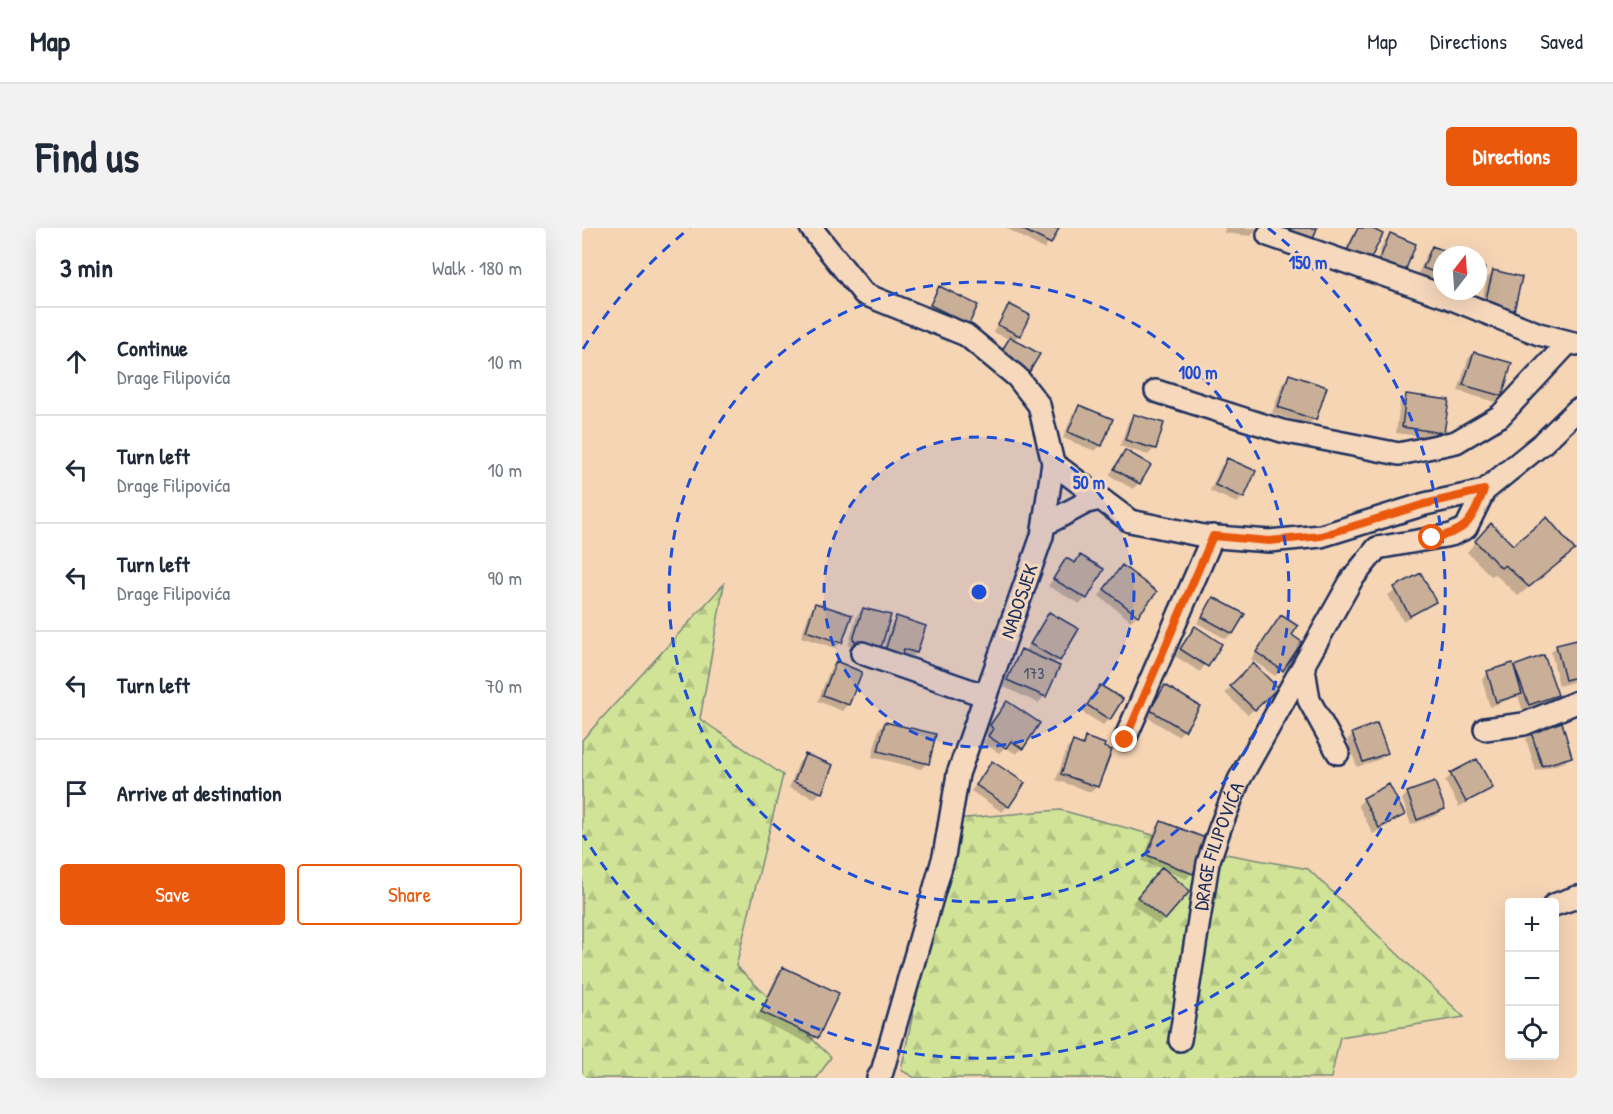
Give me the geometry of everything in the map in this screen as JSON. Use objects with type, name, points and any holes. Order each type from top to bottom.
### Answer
[{"type":"street","name":"NADOSJEK","points":[[811,228],[864,294],[966,335],[1017,377],[1039,405],[1053,463],[1044,525],[958,774],[944,856],[882,1072],[878,1078]]},
{"type":"street","points":[[1156,391],[1282,430],[1399,454],[1456,442],[1500,416],[1573,343],[1268,234]]},
{"type":"street","name":"DRAGE FILIPOVIĆA","points":[[1053,463],[1130,521],[1213,536],[1269,541],[1321,536],[1425,504],[1484,490],[1543,443],[1577,410]]},
{"type":"street","name":"DRAGE FILIPOVIĆA","points":[[1180,1040],[1208,863],[1239,780],[1304,669],[1352,579],[1377,548],[1451,535],[1466,528],[1484,490]]},
{"type":"street","points":[[1044,525],[1087,502],[1100,499]]},
{"type":"street","points":[[1125,740],[1213,536]]},
{"type":"street","points":[[862,653],[986,696]]},
{"type":"street","points":[[1304,669],[1309,700],[1323,731],[1338,753]]},
{"type":"street","points":[[1485,729],[1524,724],[1577,702]]},
{"type":"street","points":[[1559,903],[1577,897]]},
{"type":"green space","points":[[724,584],[700,719],[783,775],[736,966],[831,1057],[817,1078],[582,1078],[582,740]]},
{"type":"green space","points":[[1060,810],[1220,853],[1308,869],[1464,1017],[1340,1037],[1331,1078],[915,1078],[901,1070],[954,819]]},
{"type":"building","points":[[1020,228],[1059,228],[1051,244]]},
{"type":"building","points":[[1285,228],[1317,228],[1312,242],[1284,232]]},
{"type":"building","points":[[1358,228],[1371,228],[1383,234],[1368,264],[1346,253]]},
{"type":"building","points":[[1390,233],[1416,244],[1404,274],[1378,264]]},
{"type":"building","points":[[1432,246],[1433,246],[1433,272],[1423,268]]},
{"type":"building","points":[[1493,270],[1522,277],[1514,311],[1485,303]]},
{"type":"building","points":[[939,286],[978,305],[969,324],[930,305]]},
{"type":"building","points":[[1009,304],[1030,315],[1020,336],[998,325]]},
{"type":"building","points":[[1010,337],[1040,354],[1027,376],[997,359]]},
{"type":"building","points":[[1474,352],[1512,363],[1502,396],[1463,385]]},
{"type":"building","points":[[1289,374],[1327,387],[1316,420],[1278,407]]},
{"type":"building","points":[[1406,394],[1449,400],[1444,433],[1402,427]]},
{"type":"building","points":[[1079,405],[1113,419],[1102,446],[1068,432]]},
{"type":"building","points":[[1133,414],[1164,423],[1156,449],[1125,440]]},
{"type":"building","points":[[1125,450],[1151,465],[1140,484],[1114,469]]},
{"type":"building","points":[[1227,458],[1256,471],[1244,498],[1215,485]]},
{"type":"building","points":[[1547,517],[1575,550],[1529,587],[1505,565],[1501,568],[1475,541],[1491,523],[1513,545]]},
{"type":"building","points":[[1080,555],[1104,569],[1087,599],[1053,579],[1066,558],[1075,563]]},
{"type":"building","points":[[1122,565],[1157,592],[1138,616],[1104,589]]},
{"type":"building","points":[[1421,573],[1436,602],[1410,616],[1394,587]]},
{"type":"building","points":[[1213,597],[1245,614],[1233,634],[1202,617]]},
{"type":"building","points":[[815,603],[852,615],[842,643],[806,631]]},
{"type":"building","points":[[863,608],[891,615],[881,648],[853,640]]},
{"type":"building","points":[[1049,612],[1079,629],[1060,661],[1030,644]]},
{"type":"building","points":[[1281,615],[1298,626],[1292,635],[1302,642],[1283,671],[1256,652]]},
{"type":"building","points":[[896,616],[926,626],[917,653],[904,649],[901,657],[885,651]]},
{"type":"building","points":[[1195,626],[1222,644],[1208,667],[1180,649]]},
{"type":"building","points":[[1577,640],[1577,677],[1565,680],[1556,645]]},
{"type":"building","points":[[1021,649],[1060,666],[1046,697],[1007,680]]},
{"type":"building","points":[[1544,655],[1558,695],[1529,705],[1514,666]]},
{"type":"building","points":[[836,661],[862,672],[849,705],[823,695]]},
{"type":"building","points":[[1253,663],[1278,688],[1255,710],[1230,686]]},
{"type":"building","points":[[1513,663],[1522,694],[1496,702],[1487,671]]},
{"type":"building","points":[[1100,685],[1123,699],[1110,720],[1087,705]]},
{"type":"building","points":[[1165,685],[1200,706],[1185,731],[1150,710]]},
{"type":"building","points":[[1007,701],[1040,723],[1023,749],[1011,741],[1006,748],[988,736],[993,729],[990,725]]},
{"type":"building","points":[[885,722],[936,734],[929,764],[878,751]]},
{"type":"building","points":[[1562,722],[1572,757],[1542,766],[1531,732]]},
{"type":"building","points":[[1377,723],[1388,753],[1363,762],[1352,733]]},
{"type":"building","points":[[1085,737],[1105,744],[1104,747],[1112,750],[1098,787],[1061,774],[1073,741],[1083,745]]},
{"type":"building","points":[[805,754],[833,765],[822,793],[794,782]]},
{"type":"building","points":[[1477,759],[1493,788],[1466,802],[1450,773]]},
{"type":"building","points":[[992,761],[1025,783],[1009,807],[976,785]]},
{"type":"building","points":[[1435,782],[1445,809],[1417,820],[1407,792]]},
{"type":"building","points":[[1389,784],[1405,815],[1379,828],[1363,798]]},
{"type":"building","points":[[1161,821],[1208,839],[1193,874],[1147,855]]},
{"type":"building","points":[[1162,867],[1190,891],[1165,920],[1137,897]]},
{"type":"building","points":[[783,967],[839,993],[818,1038],[761,1012]]},
{"type":"route","points":[[1125,740],[1166,651],[1213,536],[1269,541],[1321,536],[1425,504],[1484,490],[1477,509],[1466,528],[1451,535],[1432,538]]}]
